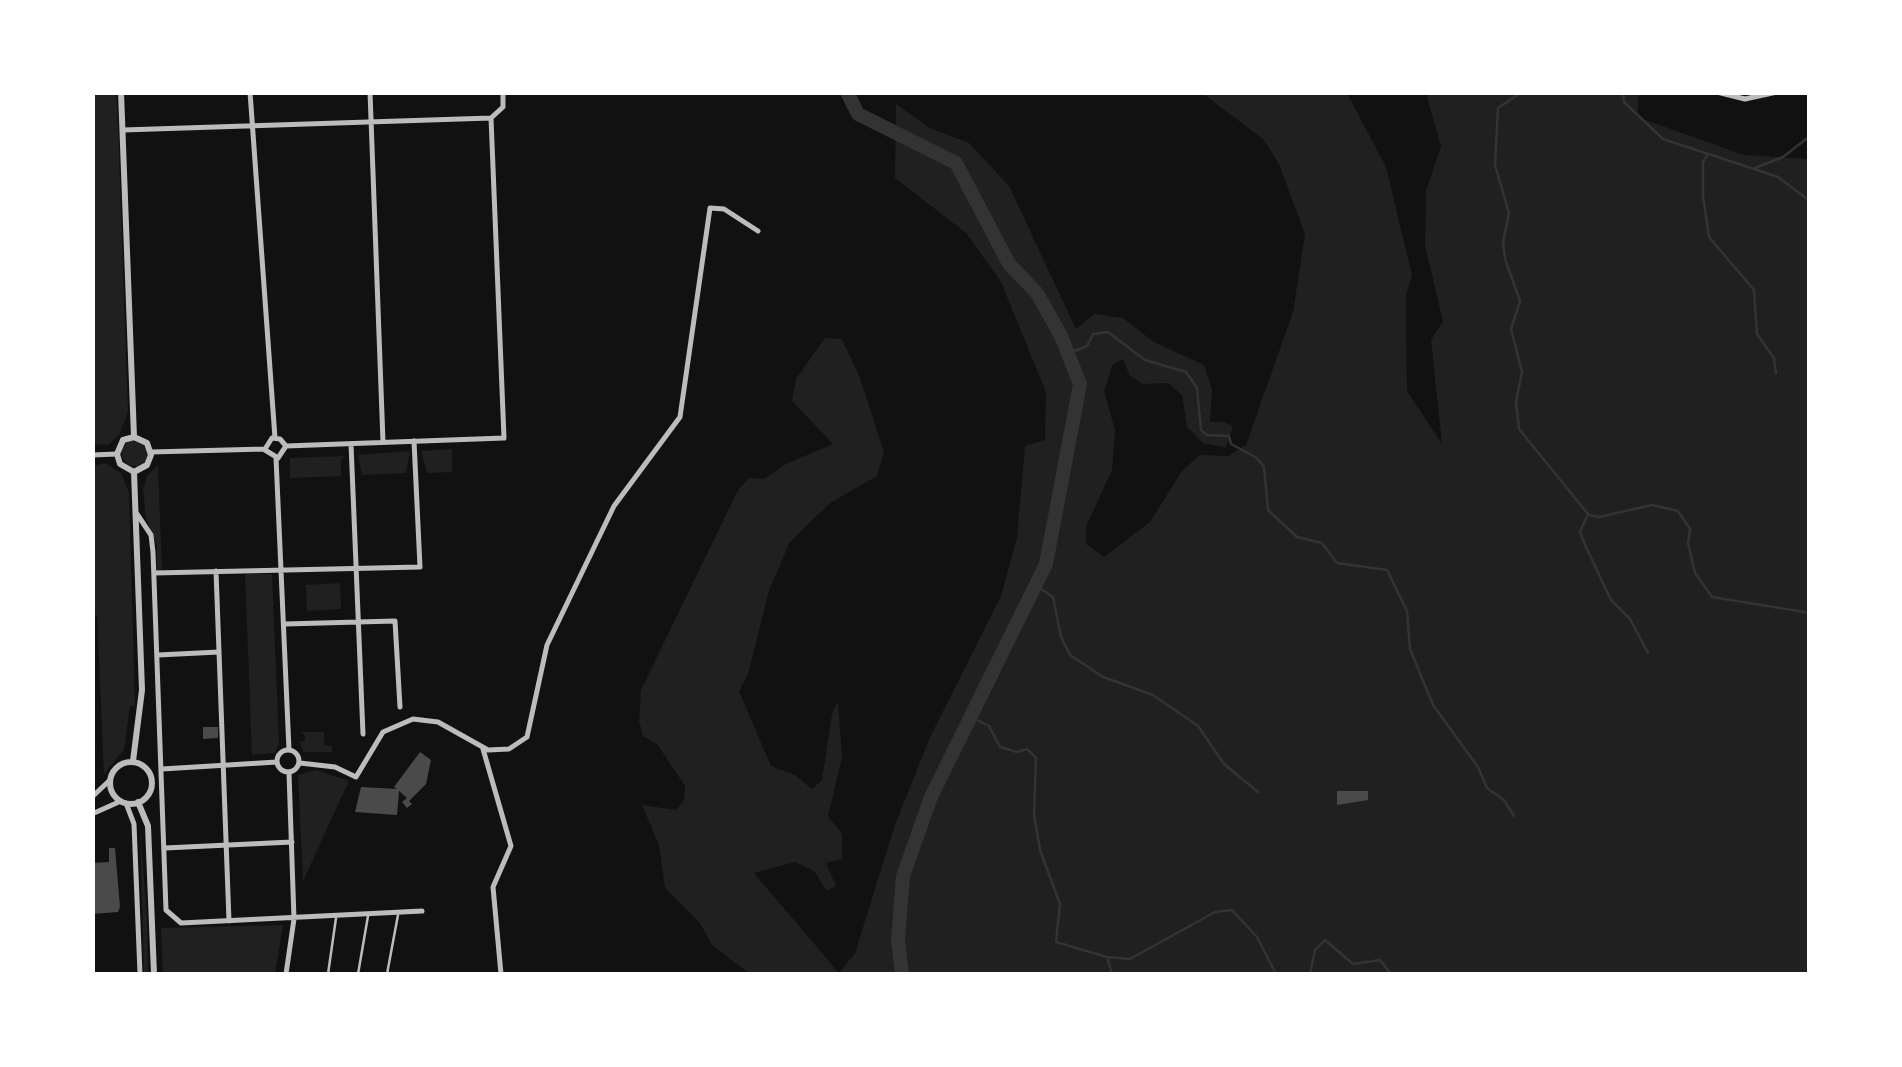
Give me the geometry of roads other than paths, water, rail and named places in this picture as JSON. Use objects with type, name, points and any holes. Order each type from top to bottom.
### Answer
[{"type":"street","points":[[121,92],[134,437]]},
{"type":"street","points":[[250,92],[275,438],[265,449]]},
{"type":"street","points":[[370,92],[383,442]]},
{"type":"street","points":[[123,130],[491,118],[503,107],[503,92]]},
{"type":"street","points":[[1717,92],[1745,98],[1777,92]]},
{"type":"street","points":[[275,438],[286,446],[504,438],[491,118]]},
{"type":"street","points":[[289,773],[300,763],[335,767],[356,777],[383,732],[398,722],[419,719],[446,726],[482,749],[509,749],[530,734],[547,644],[614,506],[680,417],[710,208],[724,209],[758,231]]},
{"type":"street","points":[[134,437],[147,443],[150,452],[147,465],[134,472],[120,464],[117,454],[123,440],[134,437]]},
{"type":"street","points":[[154,573],[420,567],[414,442]]},
{"type":"street","points":[[350,444],[362,734]]},
{"type":"street","points":[[286,446],[276,458],[289,750]]},
{"type":"street","points":[[150,452],[265,449],[276,458]]},
{"type":"street","points":[[92,455],[117,454]]},
{"type":"street","points":[[133,762],[142,690],[134,472]]},
{"type":"street","points":[[136,514],[150,535],[154,573],[166,910],[181,923],[422,912]]},
{"type":"street","points":[[216,570],[229,921]]},
{"type":"street","points":[[284,624],[396,620],[400,707]]},
{"type":"street","points":[[158,655],[219,652]]},
{"type":"street","points":[[482,749],[511,846],[493,887],[501,974]]},
{"type":"street","points":[[277,762],[282,752],[289,750],[300,763]]},
{"type":"street","points":[[92,797],[110,780],[116,768],[133,762],[147,769],[152,782],[148,795],[138,802],[123,802],[92,814]]},
{"type":"street","points":[[162,769],[277,762],[289,773],[294,919],[286,974]]},
{"type":"street","points":[[110,780],[113,793],[123,802],[134,824],[140,974]]},
{"type":"street","points":[[138,802],[148,826],[154,974]]},
{"type":"street","points":[[165,848],[292,842]]},
{"type":"lane","points":[[387,974],[398,913]]},
{"type":"lane","points":[[358,974],[368,915]]},
{"type":"lane","points":[[328,974],[336,916]]},
{"type":"waterway","points":[[847,92],[858,114],[956,163],[1009,264],[1037,293],[1061,336],[1080,384],[1046,564],[931,797],[903,876],[898,940],[902,974]]},
{"type":"waterway","points":[[1522,92],[1498,108],[1495,165],[1509,213],[1503,242],[1505,259],[1520,301],[1511,329],[1522,372],[1516,402],[1519,429],[1588,514]]},
{"type":"waterway","points":[[1623,92],[1624,102],[1663,139],[1778,177],[1810,201]]},
{"type":"waterway","points":[[1755,168],[1783,157],[1810,136]]},
{"type":"waterway","points":[[1708,154],[1703,162],[1703,196],[1709,237],[1754,290],[1757,334],[1774,358],[1776,373]]},
{"type":"waterway","points":[[1069,353],[1087,346],[1093,334],[1108,332],[1145,360],[1186,372],[1197,388],[1201,430],[1207,435],[1229,436],[1231,444],[1257,458],[1264,467],[1268,510],[1297,537],[1322,543],[1337,563],[1387,570],[1407,611],[1410,649],[1433,705],[1478,767],[1487,788],[1504,800],[1514,816]]},
{"type":"waterway","points":[[1589,515],[1599,517],[1652,505],[1678,511],[1690,529],[1688,543],[1695,573],[1712,597],[1810,613]]},
{"type":"waterway","points":[[1587,516],[1580,532],[1585,545],[1611,600],[1630,619],[1648,653]]},
{"type":"waterway","points":[[1038,587],[1053,597],[1061,637],[1070,655],[1103,677],[1153,695],[1198,726],[1224,764],[1258,792]]},
{"type":"waterway","points":[[969,716],[989,726],[1000,747],[1017,752],[1027,749],[1036,758],[1034,815],[1040,850],[1060,904],[1056,942],[1107,957],[1130,959],[1215,912],[1232,910],[1257,937],[1276,974]]},
{"type":"waterway","points":[[1310,974],[1315,950],[1325,940],[1353,964],[1380,960],[1391,974]]},
{"type":"waterway","points":[[1107,957],[1112,974]]}]
